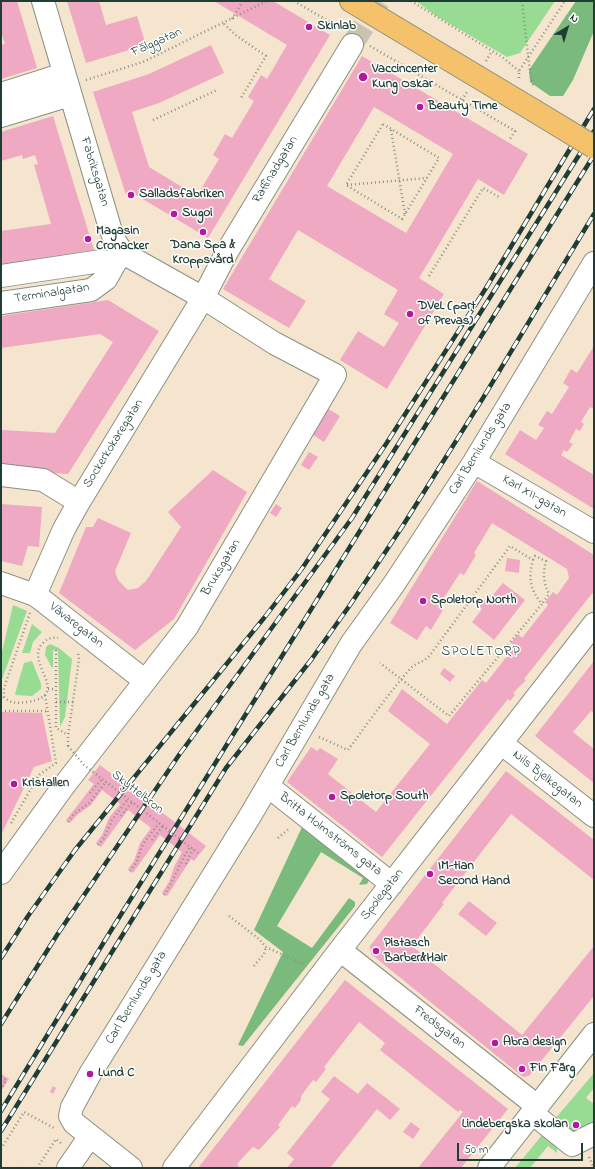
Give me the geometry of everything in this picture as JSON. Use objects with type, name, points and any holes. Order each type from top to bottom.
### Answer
[{"type":"main road","points":[[351,1],[534,101],[594,147]]},
{"type":"street","name":"Fabriksgatan","points":[[43,1],[110,228],[116,243],[119,258]]},
{"type":"street","name":"Raffinadgatan","points":[[203,298],[228,250],[355,40]]},
{"type":"street","points":[[1,94],[67,85]]},
{"type":"street","points":[[1,116],[67,85]]},
{"type":"street","points":[[119,258],[203,298]]},
{"type":"street","name":"Terminalgatan","points":[[1,276],[119,258]]},
{"type":"street","name":"Terminalgatan","points":[[1,303],[91,290],[106,279],[119,258]]},
{"type":"street","name":"Carl Bernlunds gata","points":[[131,1168],[71,1119],[72,1107],[90,1074],[268,786],[351,644],[394,584],[474,462],[594,263]]},
{"type":"street","name":"Bruksgatan","points":[[1,873],[63,787],[144,680],[187,627],[336,375],[274,343],[203,298]]},
{"type":"street","name":"Sockerkokaregatan","points":[[35,596],[64,529],[79,502],[203,298]]},
{"type":"street","name":"Karl XII-gatan","points":[[474,462],[594,532]]},
{"type":"street","points":[[1,475],[43,480],[79,502]]},
{"type":"street","name":"Vävaregatan","points":[[1,583],[35,596],[144,680]]},
{"type":"street","name":"Spolegatan","points":[[174,1168],[340,950],[594,624]]},
{"type":"street","name":"Nils Bjelkegatan","points":[[501,743],[594,816]]},
{"type":"street","name":"Britta Holmströms gata","points":[[268,786],[392,884]]},
{"type":"street","name":"Fredsgatan","points":[[340,950],[535,1109],[572,1145],[594,1134]]},
{"type":"street","points":[[489,1168],[594,1034]]},
{"type":"street","points":[[68,1168],[90,1136]]},
{"type":"path","points":[[232,20],[243,1]]},
{"type":"path","name":"Fälggatan","points":[[67,85],[143,62],[224,24],[267,1]]},
{"type":"path","points":[[294,1],[355,40],[515,131],[510,139]]},
{"type":"path","points":[[411,1],[502,57],[519,71],[529,53],[565,1]]},
{"type":"path","points":[[522,1],[534,101]]},
{"type":"path","points":[[224,24],[237,36],[266,56],[241,98]]},
{"type":"path","points":[[153,120],[217,90]]},
{"type":"path","points":[[383,124],[439,158],[402,219],[346,185],[383,124]]},
{"type":"path","points":[[391,129],[405,215]]},
{"type":"path","points":[[346,185],[427,178]]},
{"type":"path","points":[[429,276],[482,188],[498,197]]},
{"type":"path","points":[[301,729],[348,750],[414,665],[427,659],[510,546],[533,560]]},
{"type":"path","points":[[380,663],[449,716],[542,604],[549,594],[544,585],[543,573],[546,561],[535,556],[529,577],[536,596],[542,604]]},
{"type":"path","points":[[35,596],[3,692],[8,701],[19,703],[38,700],[45,695],[48,689],[48,684],[38,659],[38,650],[46,640],[57,637],[61,639]]},
{"type":"path","points":[[56,650],[56,728],[68,736],[79,660],[76,650]]},
{"type":"path","points":[[48,689],[56,689]]},
{"type":"path","points":[[9,828],[39,775],[56,764],[45,695]]},
{"type":"path","points":[[56,702],[73,702]]},
{"type":"path","points":[[1,710],[48,711]]},
{"type":"path","name":"Skyttelbron","points":[[68,736],[68,746],[80,760],[198,853]]},
{"type":"path","points":[[90,793],[102,778]]},
{"type":"path","points":[[68,822],[94,797],[106,782]]},
{"type":"path","points":[[98,845],[117,813],[128,799]]},
{"type":"path","points":[[121,816],[132,802]]},
{"type":"path","points":[[130,871],[148,837],[159,823]]},
{"type":"path","points":[[152,840],[163,826]]},
{"type":"path","points":[[164,895],[173,882],[181,861],[190,846]]},
{"type":"path","points":[[186,864],[193,849]]},
{"type":"path","points":[[229,916],[259,939],[266,947],[322,974]]},
{"type":"path","points":[[254,966],[264,954],[266,947]]},
{"type":"path","points":[[1,1077],[6,1080],[1,1089]]},
{"type":"path","points":[[1,1149],[24,1112],[55,1129]]},
{"type":"green space","points":[[416,1],[555,1],[520,53],[507,57],[435,15]]},
{"type":"green space","points":[[576,1],[594,1],[594,31],[573,80],[563,96],[550,96],[530,82],[529,70]]},
{"type":"green space","points":[[13,605],[27,611],[1,682],[1,656]]},
{"type":"green space","points":[[32,624],[42,632],[33,642],[30,653],[22,653]]},
{"type":"green space","points":[[50,644],[59,648],[72,659],[65,717],[60,727],[58,650],[53,650],[52,668],[45,655],[46,647]]},
{"type":"green space","points":[[32,661],[41,684],[41,689],[32,696],[16,695],[15,694],[24,663]]},
{"type":"green space","points":[[303,825],[369,880],[367,884],[359,885],[363,878],[321,852],[277,926],[312,948],[349,898],[355,902],[355,906],[243,1046],[238,1045],[283,952],[254,930]]},
{"type":"green space","points":[[594,1073],[594,1088],[586,1098],[594,1104],[594,1128],[575,1138],[554,1120]]},
{"type":"green space","points":[[543,1134],[557,1143],[557,1153],[548,1146],[530,1168],[515,1168]]},
{"type":"building","points":[[1,1],[17,1],[37,68],[1,79],[1,45],[5,44],[1,32]]},
{"type":"building","points":[[67,1],[99,1],[106,25],[137,16],[146,45],[86,63]]},
{"type":"building","points":[[214,1],[273,1],[330,35],[208,238],[136,195],[127,198],[93,92],[149,74],[211,45],[224,73],[159,103],[132,112],[149,167],[197,196],[219,159],[213,155],[225,134],[232,138],[254,101],[248,97],[261,75],[267,79],[287,45]]},
{"type":"building","points":[[362,56],[528,154],[504,195],[478,179],[419,278],[444,294],[387,389],[340,360],[358,331],[384,347],[399,323],[384,314],[398,290],[298,230],[269,279],[306,301],[289,328],[223,289]],"holes":[[[374,107],[453,154],[406,233],[327,186]]]},
{"type":"building","points":[[53,116],[94,250],[1,264],[1,231],[51,224],[34,165],[38,164],[35,155],[23,159],[22,155],[1,161],[1,132]]},
{"type":"building","points":[[108,300],[159,331],[68,474],[1,470],[1,430],[55,433],[113,342],[100,334],[1,348],[1,316]]},
{"type":"building","points":[[594,346],[594,409],[590,407],[581,422],[584,424],[580,431],[576,429],[569,442],[573,444],[567,452],[564,450],[561,455],[594,475],[594,509],[505,454],[520,430],[536,440],[544,428],[538,425],[547,411],[552,414],[569,387],[563,383],[571,369],[577,373]]},
{"type":"building","points":[[327,408],[340,416],[324,442],[310,433]]},
{"type":"building","points":[[309,452],[318,457],[309,470],[301,465]]},
{"type":"building","points":[[213,470],[247,492],[174,619],[135,650],[59,593],[86,527],[93,527],[98,518],[131,533],[115,571],[118,580],[128,590],[138,588],[146,581],[181,527],[168,512]]},
{"type":"building","points":[[477,481],[594,555],[594,591],[524,679],[526,680],[513,693],[515,695],[510,701],[508,699],[382,857],[287,782],[311,747],[317,751],[320,748],[338,759],[328,774],[376,812],[430,744],[388,711],[402,689],[447,724],[482,680],[486,683],[515,646],[511,643],[518,634],[522,638],[548,605],[545,602],[553,592],[557,595],[569,578],[567,569],[492,523],[474,553],[476,555],[464,575],[460,573],[438,607],[443,610],[431,630],[426,626],[417,640],[390,623]]},
{"type":"building","points":[[1,504],[42,507],[39,547],[28,546],[22,566],[1,561]]},
{"type":"building","points":[[276,504],[282,508],[276,517],[270,513]]},
{"type":"building","points":[[507,558],[520,560],[519,573],[505,571]]},
{"type":"building","points":[[503,583],[525,600],[494,640],[472,622],[482,609],[479,607],[489,594],[492,596]]},
{"type":"building","points":[[594,661],[594,713],[591,711],[573,732],[594,749],[594,783],[535,736]]},
{"type":"building","points":[[444,668],[455,676],[450,682],[440,674]]},
{"type":"building","name":"Kristallen","points":[[1,712],[42,713],[52,761],[34,767],[1,835]]},
{"type":"building","points":[[100,765],[206,846],[194,861],[191,859],[167,896],[162,893],[169,882],[174,867],[182,852],[160,835],[133,873],[128,869],[134,861],[140,843],[151,828],[128,810],[101,847],[98,845],[96,843],[102,835],[109,818],[120,804],[102,790],[91,805],[77,815],[70,823],[66,820],[94,784],[88,780]]},
{"type":"building","points":[[506,771],[594,840],[594,880],[511,814],[442,903],[444,904],[412,946],[522,1035],[594,946],[594,996],[529,1076],[523,1077],[371,954],[370,946]]},
{"type":"building","points":[[469,901],[497,923],[486,936],[458,914]]},
{"type":"building","points":[[345,980],[508,1109],[461,1168],[418,1168],[463,1112],[460,1110],[458,1112],[380,1050],[385,1043],[359,1022],[324,1067],[326,1069],[316,1082],[313,1080],[301,1096],[301,1100],[295,1108],[292,1106],[278,1125],[280,1127],[259,1150],[253,1147],[237,1164],[239,1166],[237,1168],[198,1168]]},
{"type":"building","points":[[1,1074],[9,1079],[1,1091]]},
{"type":"building","points":[[334,1076],[358,1094],[367,1083],[400,1109],[390,1120],[377,1109],[330,1168],[287,1168],[294,1159],[287,1153],[330,1099],[321,1092]]},
{"type":"building","points":[[53,1086],[56,1088],[53,1094],[50,1092]]},
{"type":"building","points":[[411,1122],[420,1129],[413,1139],[403,1132]]},
{"type":"tunnel","points":[[352,45],[379,1]]},
{"type":"railway","points":[[1,958],[28,916],[75,850],[264,618],[301,570],[386,444],[486,288],[594,109]]},
{"type":"railway","points":[[1,1024],[57,935],[179,755],[352,518],[594,131]]},
{"type":"railway","points":[[1,1111],[107,937],[594,155]]},
{"type":"railway","points":[[1,1131],[226,768],[311,660],[402,527],[483,398],[594,214]]},
{"type":"place","name":"Skinlab","points":[[309,27]]},
{"type":"place","name":"Vaccincenter Kung Oskar","points":[[363,77]]},
{"type":"place","name":"Beauty Time","points":[[420,107]]},
{"type":"place","name":"Salladsfabriken","points":[[131,195]]},
{"type":"place","name":"Sugoi","points":[[174,214]]},
{"type":"place","name":"Dana Spa & Kroppsvård","points":[[203,232]]},
{"type":"place","name":"Magasin Cronacker","points":[[88,239]]},
{"type":"place","name":"DVeL (part of Prevas)","points":[[410,314]]},
{"type":"place","name":"Spoletorp North","points":[[423,601]]},
{"type":"place","name":"Kristallen","points":[[14,784]]},
{"type":"place","name":"Spoletorp South","points":[[332,797]]},
{"type":"place","name":"IM-tian Second Hand","points":[[430,874]]},
{"type":"place","name":"Pistasch Barber&Hair","points":[[376,951]]},
{"type":"place","name":"Abra design","points":[[495,1043]]},
{"type":"place","name":"Fin Färg","points":[[522,1069]]},
{"type":"place","name":"Lund C","points":[[90,1074]]},
{"type":"place","name":"Lindebergska skolan","points":[[576,1125]]},
{"type":"district","name":"SPOLETORP","points":[[481,653]]}]
